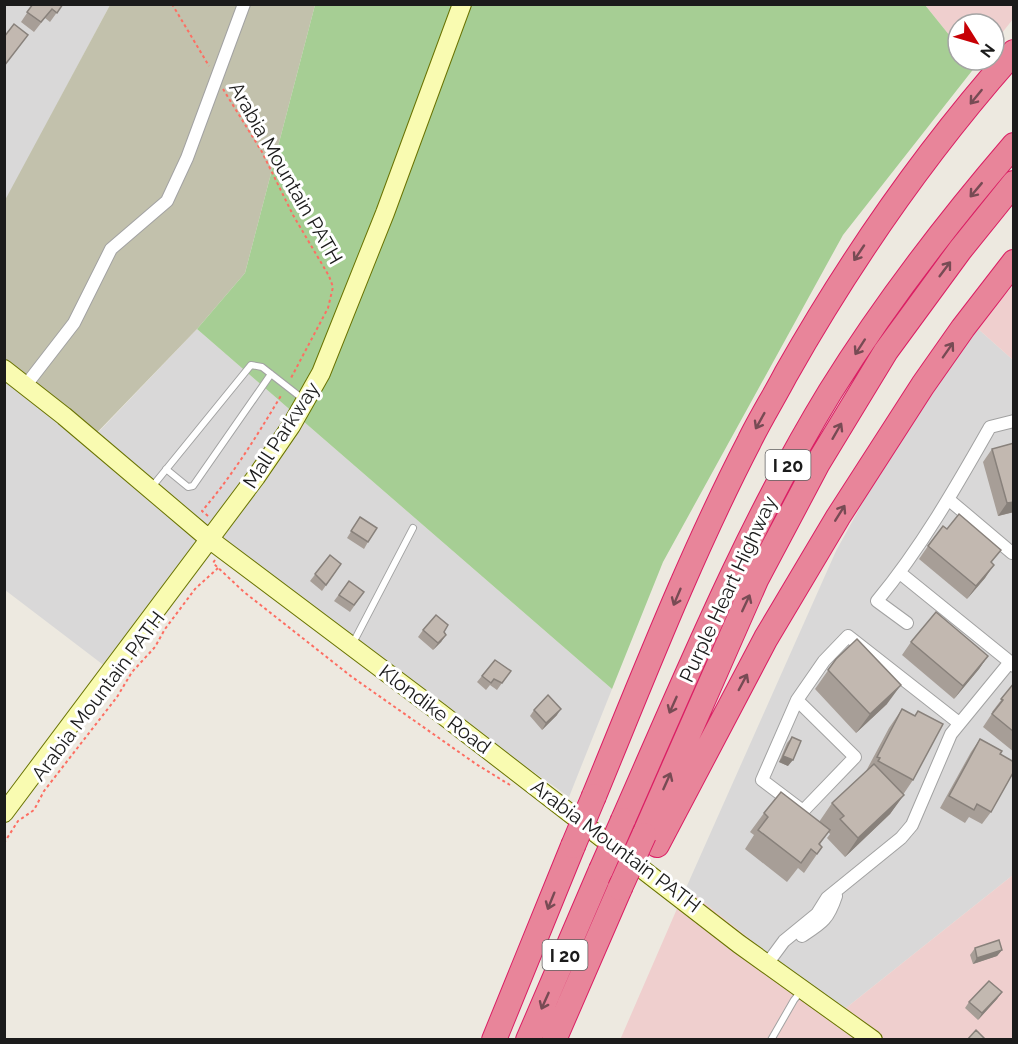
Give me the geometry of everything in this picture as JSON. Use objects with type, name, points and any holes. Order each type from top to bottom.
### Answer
[{"type":"highway","points":[[494,1040],[693,557],[749,441],[824,309],[858,255],[951,126],[1014,52]]},
{"type":"highway","name":"Purple Heart Highway","points":[[528,1040],[717,606],[783,476],[820,410],[869,333],[941,232],[1014,145]]},
{"type":"highway","name":"Purple Heart Highway","points":[[554,1040],[605,923],[650,840],[751,591],[783,528],[818,463],[886,351],[960,250],[1014,183]]},
{"type":"highway","points":[[650,840],[838,517],[963,328],[1014,262]]},
{"type":"street","points":[[26,385],[74,323],[111,249],[167,201],[188,158],[244,4]]},
{"type":"street","name":"Mall Parkway","points":[[7,804],[209,539],[291,426],[321,373],[353,295],[462,4]]},
{"type":"street","name":"Klondike Road","points":[[4,369],[209,539],[739,944],[873,1040]]},
{"type":"street","points":[[907,623],[877,601],[900,573],[961,478],[990,427],[1014,421]]},
{"type":"street","points":[[948,499],[1012,553],[1014,552]]},
{"type":"street","points":[[770,967],[792,942],[823,922],[829,914],[838,889],[901,838],[912,825],[951,734],[1012,664],[900,573]]},
{"type":"street","points":[[797,700],[855,757],[803,811],[762,780],[797,700],[824,661],[848,636],[959,723]]},
{"type":"lane","points":[[150,489],[252,365],[262,367],[305,401]]},
{"type":"lane","points":[[166,469],[188,487],[193,486],[271,374]]},
{"type":"lane","points":[[351,646],[413,528]]},
{"type":"lane","points":[[771,1040],[802,989]]},
{"type":"path","name":"Arabia Mountain PATH","points":[[172,4],[262,152],[293,215],[329,276],[333,287],[328,308],[287,386],[258,435],[214,498],[202,511]]},
{"type":"path","name":"Arabia Mountain PATH","points":[[213,563],[244,592],[352,677],[514,788]]},
{"type":"path","name":"Arabia Mountain PATH","points":[[4,843],[18,821],[34,810],[44,791],[117,697],[132,672],[155,647],[165,629],[195,589],[218,568]]},
{"type":"shaded area","points":[[5,5],[110,5],[5,202]]},
{"type":"shaded area","points":[[110,5],[315,5],[245,273],[197,329],[88,442],[5,380],[4,202]]},
{"type":"shaded area","points":[[925,5],[1013,5],[1013,19],[1006,28],[1006,12],[946,12],[946,31]]},
{"type":"shaded area","points":[[1013,286],[1013,360],[976,327]]},
{"type":"shaded area","points":[[976,327],[1013,360],[1013,875],[841,1012],[686,888],[836,551],[935,371]]},
{"type":"shaded area","points":[[197,329],[612,689],[569,797],[480,734],[311,604],[208,541],[110,670],[5,590],[4,380],[89,442]]},
{"type":"shaded area","points":[[1013,875],[1013,1039],[620,1040],[686,888],[841,1012]]},
{"type":"green space","points":[[315,5],[925,5],[946,31],[946,72],[971,72],[843,235],[663,562],[612,689],[197,329],[245,273]]},
{"type":"building","points":[[33,4],[63,4],[57,13],[52,9],[41,22],[27,12]]},
{"type":"building","points":[[14,24],[28,35],[4,66],[4,37]]},
{"type":"building","points":[[1014,443],[1014,502],[1007,503],[992,449]]},
{"type":"building","points":[[959,514],[1001,550],[991,562],[994,565],[976,586],[928,546],[943,526],[947,529]]},
{"type":"building","points":[[360,517],[377,528],[368,542],[351,531]]},
{"type":"building","points":[[330,555],[341,564],[326,585],[315,574]]},
{"type":"building","points":[[349,581],[364,592],[354,605],[339,595]]},
{"type":"building","points":[[936,612],[988,656],[963,686],[911,642]]},
{"type":"building","points":[[436,615],[448,625],[444,632],[446,635],[438,643],[423,630]]},
{"type":"building","points":[[857,639],[901,685],[870,714],[828,670]]},
{"type":"building","points":[[495,660],[511,671],[502,683],[494,679],[491,683],[482,676]]},
{"type":"building","points":[[1014,683],[1014,732],[992,714]]},
{"type":"building","points":[[548,695],[561,709],[546,723],[534,710]]},
{"type":"building","points":[[902,709],[915,716],[918,711],[943,724],[913,780],[878,761],[880,758],[877,757]]},
{"type":"building","points":[[792,737],[801,741],[793,760],[783,756]]},
{"type":"building","points":[[980,739],[1002,751],[1000,754],[1014,762],[1014,771],[991,812],[977,804],[974,810],[949,796]]},
{"type":"building","points":[[874,764],[904,795],[858,838],[840,819],[844,816],[832,803]]},
{"type":"building","points":[[781,792],[830,830],[819,844],[822,847],[817,854],[811,849],[801,863],[758,830],[768,817],[764,813]]},
{"type":"building","points":[[999,940],[1002,950],[977,958],[975,948]]},
{"type":"building","points":[[989,981],[1002,992],[982,1013],[969,1002]]},
{"type":"building","points":[[976,1030],[986,1040],[967,1040]]}]
